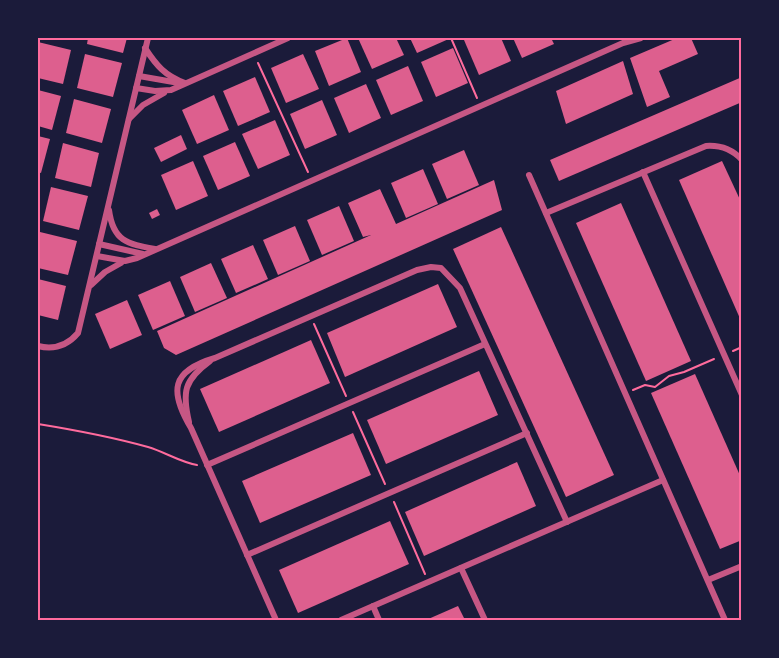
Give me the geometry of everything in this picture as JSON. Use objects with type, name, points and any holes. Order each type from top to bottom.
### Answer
[{"type":"street","points":[[38,346],[54,348],[67,344],[78,333],[148,38]]},
{"type":"street","points":[[128,119],[151,99],[288,38]]},
{"type":"street","points":[[89,288],[105,272],[125,261],[631,38]]},
{"type":"street","points":[[623,43],[641,38]]},
{"type":"street","points":[[145,48],[163,72],[185,83]]},
{"type":"street","points":[[139,76],[185,83]]},
{"type":"street","points":[[136,88],[155,92],[170,90]]},
{"type":"street","points":[[546,213],[706,146],[722,146],[730,149],[741,160]]},
{"type":"street","points":[[643,172],[741,395]]},
{"type":"street","points":[[529,175],[725,619]]},
{"type":"street","points":[[108,204],[111,221],[120,238],[134,245],[155,249]]},
{"type":"street","points":[[99,244],[143,254]]},
{"type":"street","points":[[97,256],[125,261]]},
{"type":"street","points":[[276,621],[191,428],[185,400],[187,385],[196,372],[215,358],[417,270],[441,268],[460,288],[567,522]]},
{"type":"street","points":[[207,465],[485,344]]},
{"type":"street","points":[[248,555],[527,433]]},
{"type":"street","points":[[341,621],[663,480]]},
{"type":"street","points":[[708,580],[741,566]]},
{"type":"street","points":[[461,568],[485,621]]},
{"type":"street","points":[[373,606],[379,621]]},
{"type":"path","points":[[451,38],[481,106]]},
{"type":"path","points":[[253,53],[312,180]]},
{"type":"path","points":[[311,316],[429,582]]},
{"type":"path","points":[[626,394],[645,385],[655,387],[669,376],[689,370],[741,347]]},
{"type":"path","points":[[38,424],[108,437],[148,447],[188,463],[207,465]]},
{"type":"building","points":[[88,38],[127,38],[123,53],[87,44]]},
{"type":"building","points":[[347,38],[361,72],[329,86],[315,51]]},
{"type":"building","points":[[358,38],[396,38],[404,55],[372,69]]},
{"type":"building","points":[[410,38],[451,38],[417,53]]},
{"type":"building","points":[[501,38],[511,61],[479,75],[464,40]]},
{"type":"building","points":[[513,38],[551,38],[554,44],[522,58]]},
{"type":"building","points":[[677,38],[691,38],[698,54],[659,71],[670,97],[647,107],[630,58]]},
{"type":"building","points":[[38,42],[71,50],[63,84],[38,78]]},
{"type":"building","points":[[453,48],[468,83],[436,97],[421,62]]},
{"type":"building","points":[[85,54],[122,63],[113,97],[77,88]]},
{"type":"building","points":[[303,54],[319,89],[286,103],[271,68]]},
{"type":"building","points":[[623,61],[633,94],[566,124],[556,91]]},
{"type":"building","points":[[408,66],[423,101],[391,115],[376,80]]},
{"type":"building","points":[[255,77],[270,112],[238,126],[223,91]]},
{"type":"building","points":[[742,77],[742,102],[559,181],[550,160]]},
{"type":"building","points":[[366,84],[381,118],[349,133],[334,98]]},
{"type":"building","points":[[38,90],[61,96],[52,130],[38,126]]},
{"type":"building","points":[[214,95],[229,130],[197,144],[182,110]]},
{"type":"building","points":[[74,99],[111,109],[102,143],[66,133]]},
{"type":"building","points":[[322,100],[337,135],[305,149],[290,114]]},
{"type":"building","points":[[275,120],[290,155],[258,169],[242,134]]},
{"type":"building","points":[[181,135],[187,149],[161,162],[154,148]]},
{"type":"building","points":[[38,136],[50,139],[41,173],[38,172]]},
{"type":"building","points":[[235,142],[250,176],[218,190],[203,156]]},
{"type":"building","points":[[63,143],[99,153],[91,187],[55,178]]},
{"type":"building","points":[[464,150],[479,185],[447,199],[432,164]]},
{"type":"building","points":[[193,161],[208,196],[176,210],[161,175]]},
{"type":"building","points":[[722,161],[742,204],[742,323],[679,180]]},
{"type":"building","points":[[423,169],[438,204],[406,218],[391,183]]},
{"type":"building","points":[[494,180],[502,210],[176,355],[164,348],[157,331],[371,235],[363,237],[348,203],[380,189],[396,224]]},
{"type":"building","points":[[51,187],[88,196],[79,230],[43,221]]},
{"type":"building","points":[[621,203],[691,361],[646,381],[576,223]]},
{"type":"building","points":[[339,206],[354,241],[322,255],[307,220]]},
{"type":"building","points":[[157,209],[160,215],[152,219],[149,213]]},
{"type":"building","points":[[295,226],[310,261],[278,275],[263,240]]},
{"type":"building","points":[[501,227],[614,475],[566,497],[453,249]]},
{"type":"building","points":[[40,232],[77,241],[68,275],[38,268]]},
{"type":"building","points":[[253,245],[268,279],[236,293],[221,259]]},
{"type":"building","points":[[211,263],[227,298],[195,312],[180,277]]},
{"type":"building","points":[[38,279],[66,286],[58,320],[38,315]]},
{"type":"building","points":[[170,281],[185,316],[153,330],[138,295]]},
{"type":"building","points":[[438,284],[457,327],[345,377],[327,333]]},
{"type":"building","points":[[127,300],[142,335],[110,349],[95,314]]},
{"type":"building","points":[[311,340],[330,383],[219,432],[200,389]]},
{"type":"building","points":[[479,371],[498,415],[386,464],[367,420]]},
{"type":"building","points":[[695,374],[742,480],[742,540],[720,549],[651,393]]},
{"type":"building","points":[[353,433],[371,475],[260,523],[242,481]]},
{"type":"building","points":[[517,462],[536,506],[424,556],[405,512]]},
{"type":"building","points":[[390,521],[409,564],[298,613],[279,570]]},
{"type":"building","points":[[458,606],[465,620],[426,620]]}]
